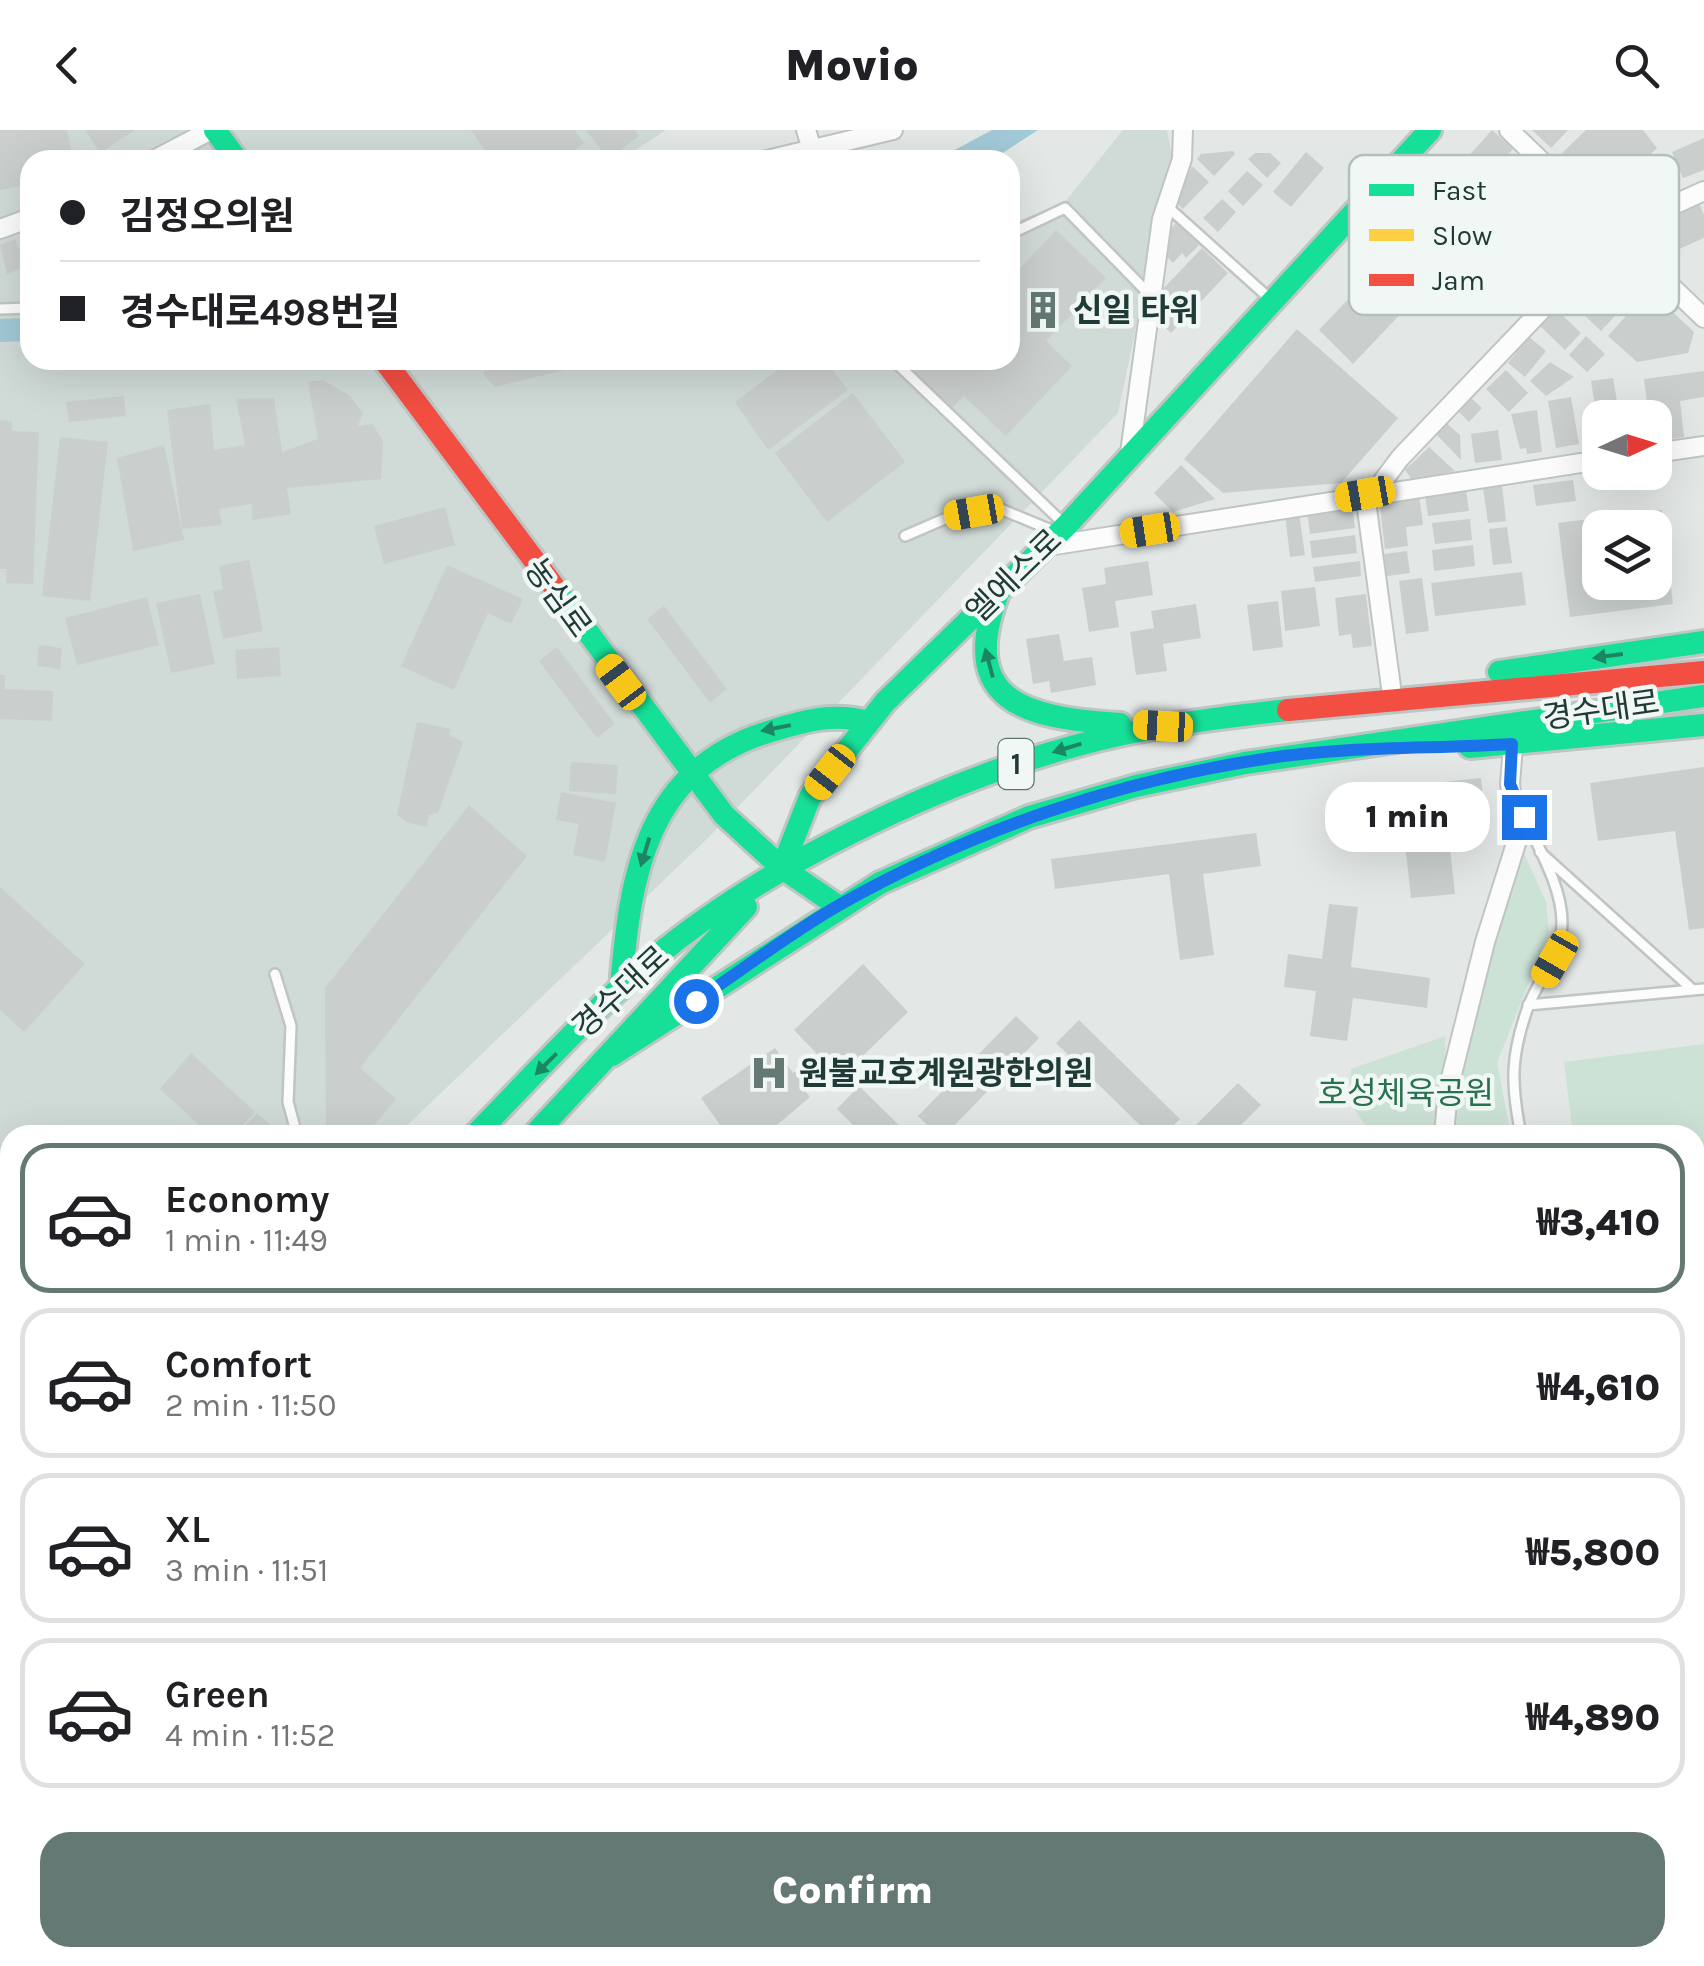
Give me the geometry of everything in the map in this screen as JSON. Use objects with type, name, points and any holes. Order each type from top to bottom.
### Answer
[{"type":"main road","points":[[213,130],[229,150]]},
{"type":"main road","name":"엘에스로","points":[[1407,155],[1430,130]]},
{"type":"main road","name":"엘에스로","points":[[782,868],[810,798],[868,722],[1056,535],[1349,217]]},
{"type":"main road","name":"농심로","points":[[392,370],[601,656],[724,815],[782,868],[838,906]]},
{"type":"main road","points":[[1000,588],[983,639],[988,671],[1002,695],[1025,711],[1071,721],[1163,726]]},
{"type":"main road","points":[[1266,712],[1391,688],[1704,642]]},
{"type":"main road","name":"경수대로","points":[[486,1125],[621,988],[680,938],[782,868],[894,812],[1021,762],[1163,726],[1266,712],[1704,672]]},
{"type":"main road","name":"경수대로","points":[[612,1056],[838,906],[918,863],[995,830],[1104,794],[1272,757],[1704,696]]},
{"type":"main road","points":[[621,988],[625,917],[659,806],[692,770],[720,747],[752,733],[840,713],[868,722]]},
{"type":"main road","points":[[1272,757],[1512,744],[1704,724]]},
{"type":"main road","name":"경수대로","points":[[544,1125],[612,1056],[782,868]]},
{"type":"street","points":[[174,150],[213,130]]},
{"type":"street","points":[[820,150],[893,130]]},
{"type":"street","points":[[1130,454],[1162,218],[1182,160],[1183,130]]},
{"type":"street","points":[[1509,130],[1536,155]]},
{"type":"street","points":[[1679,202],[1704,191]]},
{"type":"street","points":[[1679,292],[1704,318]]},
{"type":"street","points":[[1391,688],[1370,493],[1537,315]]},
{"type":"street","points":[[1672,450],[1704,446]]},
{"type":"street","points":[[1056,535],[1582,463]]},
{"type":"street","points":[[1445,1125],[1448,1090],[1480,960],[1518,837],[1510,784],[1512,744]]},
{"type":"lane","points":[[1020,229],[1065,208],[1150,295]]},
{"type":"lane","points":[[1168,208],[1271,300]]},
{"type":"lane","points":[[902,370],[1056,535]]},
{"type":"lane","points":[[905,536],[949,517],[998,508],[1056,535]]},
{"type":"lane","points":[[1510,784],[1562,922],[1555,959],[1528,1005],[1510,1078],[1519,1125]]},
{"type":"lane","points":[[1538,850],[1698,990]]},
{"type":"lane","points":[[275,974],[291,1026],[288,1102],[294,1125]]},
{"type":"lane","points":[[1528,1005],[1698,990]]},
{"type":"shaded area","points":[[0,130],[666,130],[635,150],[20,150],[20,370],[1020,370],[1020,220],[1065,202],[1123,130],[1167,130],[1172,156],[1118,413],[708,838],[407,1125],[0,1125]]},
{"type":"green space","points":[[1523,851],[1546,902],[1549,931],[1497,1063],[1509,1125],[1457,1125],[1464,1063],[1489,955]]},
{"type":"green space","name":"호성체육공원","points":[[1445,1036],[1447,1125],[1365,1125],[1348,1100],[1351,1069]]},
{"type":"green space","points":[[1704,1044],[1704,1125],[1572,1125],[1564,1062]]},
{"type":"water","points":[[992,130],[1038,130],[1007,150],[955,150]]},
{"type":"water","points":[[20,318],[20,341],[0,342],[0,319]]},
{"type":"building","points":[[0,130],[67,130],[71,150],[20,150],[20,186],[0,190]]},
{"type":"building","points":[[85,130],[135,130],[105,150],[98,150]]},
{"type":"building","points":[[471,130],[575,130],[584,143],[574,150],[484,150]]},
{"type":"building","points":[[586,130],[635,130],[639,136],[620,150],[601,150]]},
{"type":"building","points":[[1492,130],[1513,149],[1508,155],[1469,155]]},
{"type":"building","points":[[1532,130],[1568,130],[1551,148]]},
{"type":"building","points":[[1586,130],[1643,130],[1657,148],[1650,155],[1562,153]]},
{"type":"building","points":[[1704,138],[1704,170],[1683,178],[1679,155],[1672,152]]},
{"type":"building","points":[[1306,152],[1324,168],[1291,207],[1273,192]]},
{"type":"building","points":[[1255,153],[1270,153],[1281,163],[1267,178],[1248,159]]},
{"type":"building","points":[[1201,154],[1235,154],[1214,176],[1197,159]]},
{"type":"building","points":[[1192,166],[1209,182],[1183,209],[1174,200]]},
{"type":"building","points":[[1247,171],[1263,185],[1243,206],[1228,191]]},
{"type":"building","points":[[1222,199],[1236,212],[1218,232],[1203,218]]},
{"type":"building","points":[[1698,201],[1704,215],[1704,238],[1679,249],[1679,208]]},
{"type":"building","points":[[1176,223],[1199,245],[1186,258],[1182,253],[1173,263],[1161,251],[1170,242],[1164,236]]},
{"type":"building","name":"신일 타워","points":[[1056,230],[1106,278],[1046,341],[1072,366],[1006,436],[964,396],[952,408],[912,370],[1020,370],[1020,268]]},
{"type":"building","points":[[15,239],[20,269],[7,274],[0,245]]},
{"type":"building","points":[[1202,248],[1228,273],[1171,333],[1156,319],[1173,301],[1162,290]]},
{"type":"building","points":[[1349,298],[1349,315],[1399,315],[1353,364],[1319,330]]},
{"type":"building","points":[[1546,315],[1562,315],[1581,333],[1565,350],[1538,324]]},
{"type":"building","points":[[1584,315],[1614,315],[1601,331]]},
{"type":"building","points":[[1676,315],[1694,332],[1688,353],[1637,362],[1608,336],[1626,316]]},
{"type":"building","points":[[1297,329],[1398,418],[1341,483],[1223,493],[1184,459]]},
{"type":"building","points":[[1586,336],[1605,354],[1587,372],[1569,355]]},
{"type":"building","points":[[1529,337],[1546,351],[1525,377],[1508,363]]},
{"type":"building","points":[[1550,362],[1574,377],[1546,396],[1530,381]]},
{"type":"building","points":[[484,370],[565,370],[495,387],[483,374]]},
{"type":"building","points":[[778,370],[833,370],[848,390],[768,450],[735,402]]},
{"type":"building","points":[[1506,370],[1528,393],[1509,412],[1486,389]]},
{"type":"building","points":[[1704,371],[1704,397],[1680,401],[1684,437],[1672,439],[1672,400],[1647,400],[1644,379]]},
{"type":"building","points":[[1613,378],[1617,400],[1594,400],[1591,381]]},
{"type":"building","points":[[323,380],[350,396],[363,413],[358,426],[373,424],[383,442],[381,479],[287,488],[291,514],[252,520],[252,504],[219,509],[222,525],[182,529],[167,410],[210,404],[214,450],[245,445],[236,399],[274,398],[282,452],[318,439],[308,382]]},
{"type":"building","points":[[853,393],[905,462],[827,522],[775,453]]},
{"type":"building","points":[[124,396],[126,416],[69,422],[66,402]]},
{"type":"building","points":[[1469,396],[1482,408],[1469,422],[1456,409]]},
{"type":"building","points":[[1571,397],[1579,444],[1556,448],[1548,401]]},
{"type":"building","points":[[1537,410],[1542,452],[1527,454],[1526,448],[1520,449],[1511,414]]},
{"type":"building","points":[[0,420],[12,421],[12,431],[39,432],[33,584],[6,583],[7,569],[0,569]]},
{"type":"building","points":[[1443,420],[1460,435],[1461,460],[1433,431]]},
{"type":"building","points":[[1498,430],[1502,460],[1475,463],[1471,434]]},
{"type":"building","points":[[60,437],[108,442],[90,601],[42,596]]},
{"type":"building","points":[[164,445],[184,540],[133,551],[117,458]]},
{"type":"building","points":[[1429,447],[1455,471],[1412,480],[1405,470]]},
{"type":"building","points":[[1181,465],[1215,499],[1173,512],[1154,493]]},
{"type":"building","points":[[1573,480],[1576,501],[1536,506],[1533,485]]},
{"type":"building","points":[[1502,486],[1506,521],[1488,523],[1483,488]]},
{"type":"building","points":[[1466,489],[1469,511],[1428,516],[1425,494]]},
{"type":"building","points":[[1419,494],[1423,525],[1406,527],[1408,546],[1385,549],[1379,499]]},
{"type":"building","points":[[1352,505],[1355,528],[1310,534],[1307,510]]},
{"type":"building","points":[[445,507],[455,545],[384,564],[374,526]]},
{"type":"building","points":[[1299,513],[1305,555],[1290,557],[1285,514]]},
{"type":"building","points":[[1470,519],[1472,540],[1435,544],[1432,523]]},
{"type":"building","points":[[1582,520],[1582,600],[1672,600],[1672,595],[1673,604],[1570,617],[1558,523]]},
{"type":"building","points":[[1507,527],[1512,563],[1493,565],[1489,529]]},
{"type":"building","points":[[1355,535],[1357,553],[1312,558],[1310,541]]},
{"type":"building","points":[[1473,545],[1475,566],[1434,571],[1432,550]]},
{"type":"building","points":[[1407,551],[1410,573],[1387,576],[1384,554]]},
{"type":"building","points":[[249,560],[263,631],[223,639],[213,591],[223,589],[219,566]]},
{"type":"building","points":[[1148,561],[1153,595],[1115,601],[1119,627],[1089,632],[1082,588],[1106,584],[1104,568]]},
{"type":"building","points":[[1360,561],[1361,576],[1315,582],[1313,567]]},
{"type":"building","points":[[447,565],[523,599],[511,624],[488,613],[454,690],[401,666]]},
{"type":"building","points":[[1522,572],[1526,605],[1435,616],[1431,583]]},
{"type":"building","points":[[1422,578],[1429,631],[1406,634],[1399,581]]},
{"type":"building","points":[[1315,587],[1320,626],[1285,631],[1281,591]]},
{"type":"building","points":[[200,594],[215,664],[171,673],[156,603]]},
{"type":"building","points":[[1366,594],[1372,646],[1353,648],[1351,634],[1339,636],[1335,598]]},
{"type":"building","points":[[147,597],[159,645],[77,665],[65,618]]},
{"type":"building","points":[[1278,601],[1283,647],[1253,651],[1247,605]]},
{"type":"building","points":[[1196,604],[1201,638],[1163,644],[1167,671],[1136,675],[1130,632],[1154,628],[1151,611]]},
{"type":"building","points":[[664,606],[727,689],[710,703],[647,619]]},
{"type":"building","points":[[1059,634],[1064,661],[1092,657],[1096,685],[1051,693],[1049,681],[1033,684],[1026,639]]},
{"type":"building","points":[[39,645],[62,648],[60,669],[37,666]]},
{"type":"building","points":[[279,647],[281,676],[237,679],[235,650]]},
{"type":"building","points":[[557,647],[615,724],[597,738],[539,661]]},
{"type":"building","points":[[0,675],[5,675],[5,689],[53,691],[52,721],[0,719]]},
{"type":"building","points":[[417,722],[451,729],[449,735],[463,742],[438,813],[429,815],[427,827],[406,822],[397,815]]},
{"type":"building","points":[[571,762],[618,765],[616,794],[569,791]]},
{"type":"building","points":[[1704,767],[1704,928],[1689,930],[1675,831],[1598,841],[1590,783]]},
{"type":"building","points":[[1481,778],[1486,826],[1448,830],[1455,894],[1411,898],[1404,835],[1364,839],[1359,791]]},
{"type":"building","points":[[561,792],[616,803],[605,862],[573,855],[579,824],[556,820]]},
{"type":"building","points":[[469,805],[527,856],[360,1068],[396,1099],[374,1125],[326,1125],[325,988]]},
{"type":"building","points":[[1256,833],[1261,866],[1203,874],[1214,955],[1180,960],[1169,874],[1055,889],[1051,859]]},
{"type":"building","points":[[0,887],[85,964],[24,1032],[0,1010]]},
{"type":"building","points":[[1329,904],[1358,907],[1351,967],[1430,978],[1427,1008],[1353,998],[1347,1041],[1310,1036],[1316,991],[1284,987],[1288,954],[1322,959]]},
{"type":"building","points":[[863,964],[908,1012],[840,1078],[794,1030]]},
{"type":"building","points":[[1016,1016],[1039,1038],[955,1125],[927,1125],[918,1116]]},
{"type":"building","points":[[1079,1020],[1180,1119],[1174,1125],[1140,1125],[1056,1043]]},
{"type":"building","points":[[775,1048],[793,1073],[799,1069],[811,1087],[805,1091],[810,1097],[777,1125],[720,1125],[701,1098]]},
{"type":"building","points":[[191,1053],[255,1112],[243,1125],[199,1125],[160,1089]]},
{"type":"building","points":[[1238,1083],[1261,1105],[1241,1125],[1196,1125]]},
{"type":"building","points":[[859,1086],[899,1125],[853,1125],[837,1109]]},
{"type":"building","points":[[257,1113],[271,1125],[246,1125]]},
{"type":"traffic: fast","points":[[215,130],[230,150]]},
{"type":"traffic: fast","points":[[1407,155],[1430,130]]},
{"type":"traffic: fast","points":[[782,868],[810,797],[885,702],[1066,526],[1349,218]]},
{"type":"traffic: fast","points":[[555,588],[724,815],[782,868],[838,906]]},
{"type":"traffic: fast","points":[[1000,588],[988,626],[986,656],[993,679],[1007,696],[1054,716],[1120,724]]},
{"type":"traffic: fast","points":[[1499,672],[1704,642]]},
{"type":"traffic: fast","points":[[612,1055],[880,883],[1029,817],[1136,786],[1245,763],[1704,696]]},
{"type":"traffic: fast","points":[[485,1125],[653,959],[745,892],[851,833],[963,783],[1071,747],[1151,729],[1288,710]]},
{"type":"traffic: fast","points":[[621,988],[639,866],[652,831],[671,799],[696,771],[729,748],[783,727],[831,718],[868,722]]},
{"type":"traffic: fast","points":[[1470,747],[1704,725]]},
{"type":"traffic: fast","points":[[543,1125],[746,907]]},
{"type":"traffic: jam","points":[[392,370],[555,588]]},
{"type":"traffic: jam","points":[[1288,710],[1704,672]]},
{"type":"place","name":"신일 타워","points":[[1043,310]]},
{"type":"place","name":"원불교호계원광한의원","points":[[769,1073]]},
{"type":"route","points":[[696,1001],[838,906],[918,863],[977,836],[1030,818],[1104,794],[1186,774],[1272,757],[1512,744],[1510,784],[1524,817]]}]
